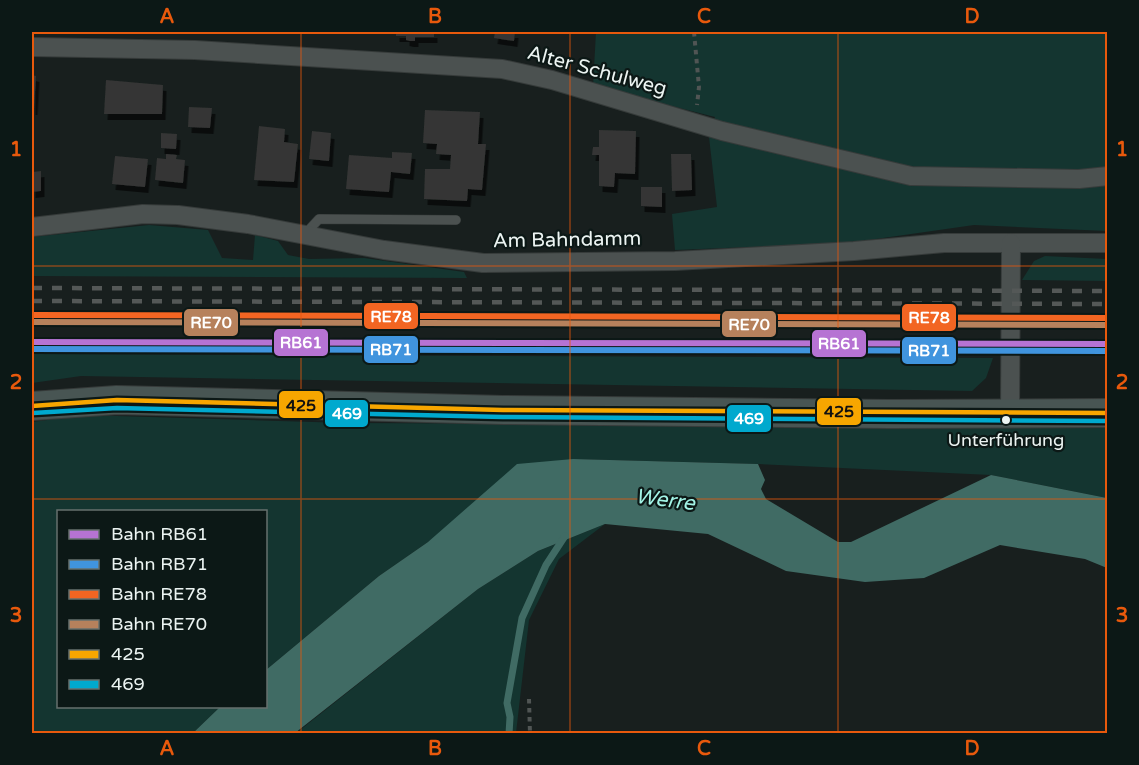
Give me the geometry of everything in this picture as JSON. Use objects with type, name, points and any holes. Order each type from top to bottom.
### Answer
[{"type":"main road","points":[[32,406],[117,400],[503,410],[1010,415],[1107,413]]},
{"type":"street","name":"Alter Schulweg","points":[[32,47],[195,50],[502,69],[552,80],[694,122],[910,176],[1078,179],[1107,176]]},
{"type":"street","name":"Am Bahndamm","points":[[32,227],[143,214],[190,216],[306,233],[446,260],[507,264],[675,261],[854,251],[944,243],[1107,243]]},
{"type":"street","points":[[1010,415],[1011,243]]},
{"type":"lane","points":[[306,233],[319,219],[456,220]]},
{"type":"path","points":[[694,32],[699,87],[694,122]]},
{"type":"path","points":[[529,699],[530,734]]},
{"type":"shaded area","points":[[596,32],[1107,32],[1107,231],[974,225],[848,243],[675,250],[672,214],[717,207],[709,137],[715,117],[593,86]]},
{"type":"shaded area","points":[[149,225],[208,230],[222,258],[253,260],[255,235],[278,241],[288,255],[309,259],[364,258],[464,272],[467,278],[32,276],[32,237]]},
{"type":"shaded area","points":[[1045,256],[1107,259],[1107,281],[1022,280],[1034,261]]},
{"type":"shaded area","points":[[32,354],[993,358],[986,378],[972,391],[81,376],[32,383]]},
{"type":"shaded area","points":[[85,415],[347,423],[1107,426],[1107,498],[991,475],[758,464],[573,459],[428,542],[379,576],[267,669],[267,510],[57,510],[57,708],[219,708],[193,733],[32,733],[32,422]]},
{"type":"shaded area","points":[[605,524],[559,559],[529,620],[516,733],[295,734],[478,589],[538,551]]},
{"type":"water","name":"Werre","points":[[573,459],[758,464],[765,480],[761,489],[766,499],[838,542],[851,542],[991,475],[1107,498],[1107,568],[1085,559],[1000,545],[924,578],[865,582],[786,571],[708,534],[605,524],[538,551],[478,589],[295,733],[193,733],[219,708],[267,708],[267,669],[379,576],[428,542],[517,464]]},
{"type":"building","points":[[396,32],[434,32],[434,37],[415,37],[415,41],[410,41],[406,40],[406,36],[396,36]]},
{"type":"building","points":[[495,32],[515,32],[514,41],[494,38]]},
{"type":"building","points":[[32,75],[36,76],[34,109],[32,109]]},
{"type":"building","points":[[106,80],[163,85],[162,114],[104,114]]},
{"type":"building","points":[[189,107],[212,108],[210,128],[188,127]]},
{"type":"building","points":[[425,110],[480,112],[478,144],[486,144],[482,190],[468,189],[467,201],[424,199],[425,169],[450,169],[451,155],[436,154],[437,144],[423,143]]},
{"type":"building","points":[[259,126],[285,129],[284,142],[298,144],[294,182],[254,180]]},
{"type":"building","points":[[599,130],[636,131],[635,174],[615,173],[614,187],[599,186],[599,155],[592,155],[593,147],[599,147]]},
{"type":"building","points":[[312,131],[331,133],[329,161],[309,159]]},
{"type":"building","points":[[161,133],[177,134],[176,149],[161,148]]},
{"type":"building","points":[[392,152],[412,153],[410,174],[391,172],[389,192],[346,189],[349,155],[392,158]]},
{"type":"building","points":[[166,154],[177,155],[176,159],[185,160],[183,183],[155,180],[157,158],[166,159]]},
{"type":"building","points":[[671,154],[691,154],[692,190],[672,191]]},
{"type":"building","points":[[115,156],[148,159],[145,187],[112,184]]},
{"type":"building","points":[[41,171],[41,191],[32,192],[32,172]]},
{"type":"building","points":[[641,187],[662,187],[662,207],[641,206]]},
{"type":"waterway","points":[[509,734],[510,717],[507,703],[522,618],[546,565],[565,536]]},
{"type":"railway","points":[[32,288],[1108,291]]},
{"type":"railway","points":[[32,301],[1108,304]]},
{"type":"rail line","name":"RE78","points":[[32,315],[1108,318]]},
{"type":"rail line","name":"RE70","points":[[32,322],[1108,325]]},
{"type":"rail line","name":"RB61","points":[[32,342],[1108,344]]},
{"type":"rail line","name":"RB71","points":[[32,349],[1108,351]]},
{"type":"transit line","name":"425","points":[[32,406],[117,400],[503,410],[1108,413]]},
{"type":"transit line","name":"469","points":[[33,413],[117,408],[503,417],[1108,421]]},
{"type":"place","name":"Unterführung","points":[[1006,420]]}]
